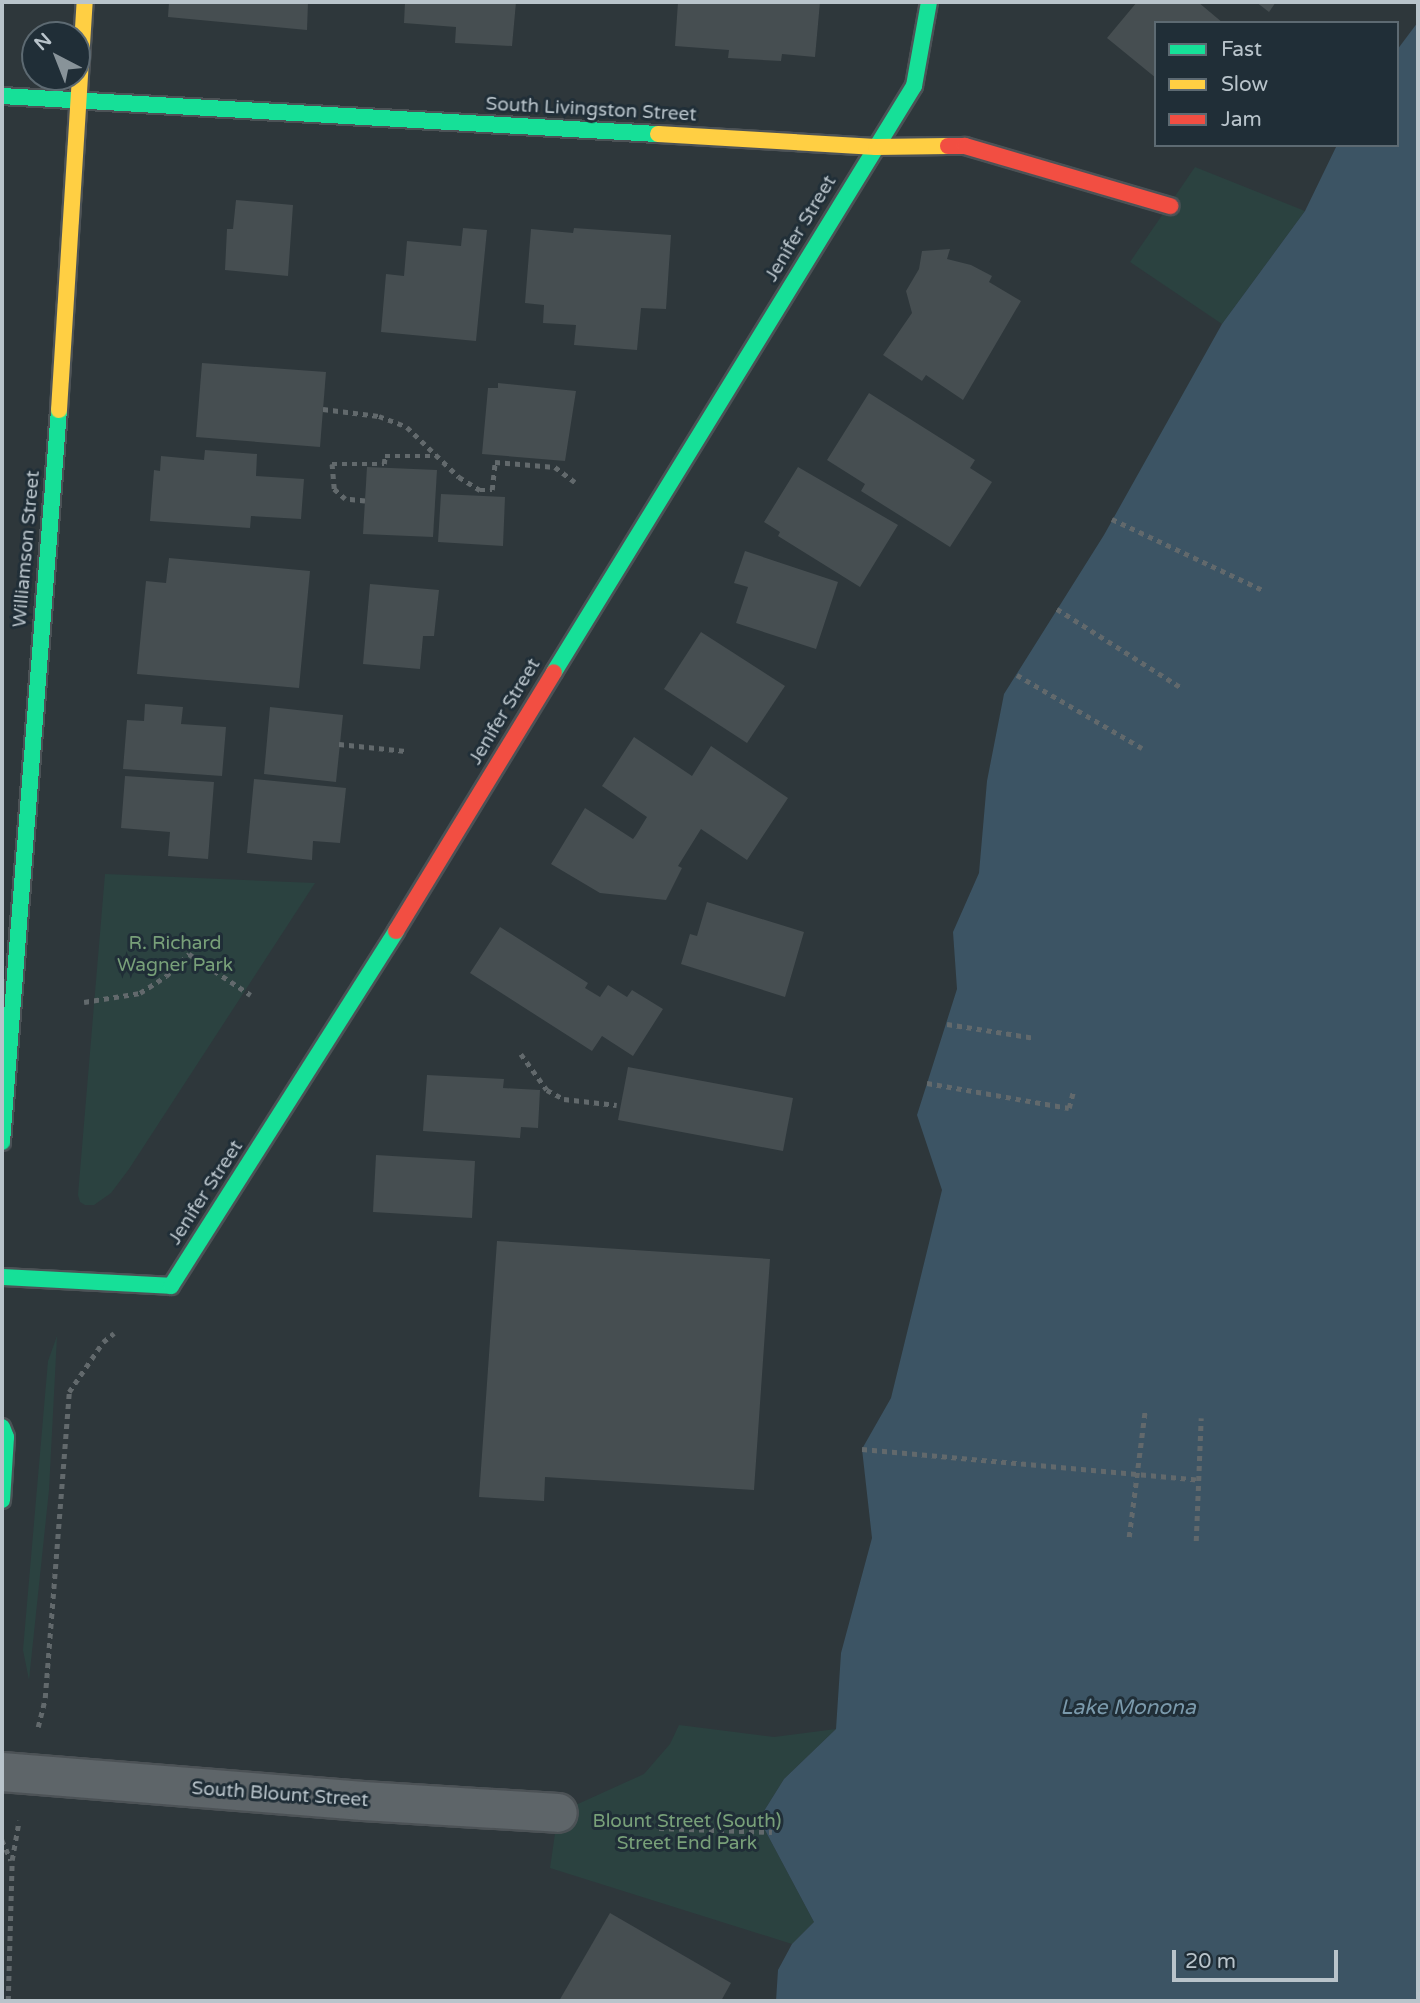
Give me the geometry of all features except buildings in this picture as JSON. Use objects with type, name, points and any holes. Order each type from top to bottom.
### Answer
[{"type":"street","name":"Williamson Street","points":[[2,1142],[81,101],[85,2]]},
{"type":"street","name":"Jenifer Street","points":[[171,1286],[345,1014],[914,86],[929,2]]},
{"type":"street","name":"South Livingston Street","points":[[2,96],[876,147],[965,146],[1170,206]]},
{"type":"street","points":[[2,1277],[171,1286]]},
{"type":"street","points":[[2,1427],[6,1437],[2,1500]]},
{"type":"street","name":"South Blount Street","points":[[2,1772],[363,1801],[558,1813]]},
{"type":"path","points":[[323,409],[379,416],[407,427],[436,456],[480,490],[492,490],[495,462],[555,467],[575,482]]},
{"type":"path","points":[[365,501],[345,499],[334,489],[332,464],[384,464],[385,456],[436,456]]},
{"type":"path","points":[[1112,519],[1265,591]]},
{"type":"path","points":[[1058,609],[1182,688]]},
{"type":"path","points":[[1017,674],[1142,748]]},
{"type":"path","points":[[340,744],[406,751]]},
{"type":"path","points":[[84,1002],[140,993],[166,976],[189,954],[251,995]]},
{"type":"path","points":[[947,1024],[1035,1038]]},
{"type":"path","points":[[521,1054],[547,1090],[564,1098],[617,1105]]},
{"type":"path","points":[[927,1083],[1069,1108],[1073,1092]]},
{"type":"path","points":[[42,1711],[69,1392],[103,1342],[171,1286]]},
{"type":"path","points":[[1129,1537],[1145,1410]]},
{"type":"path","points":[[1196,1541],[1201,1418]]},
{"type":"path","points":[[862,1449],[1200,1480]]},
{"type":"path","points":[[8,2001],[12,1860],[17,1828]]},
{"type":"path","points":[[659,1828],[772,1832]]},
{"type":"path","points":[[2,1840],[12,1860]]},
{"type":"green space","points":[[1195,167],[1305,211],[1222,324],[1130,262]]},
{"type":"green space","name":"R. Richard Wagner Park","points":[[105,874],[315,883],[129,1169],[111,1193],[94,1205],[85,1205],[80,1202],[78,1195]]},
{"type":"green space","points":[[57,1336],[49,1490],[29,1680],[23,1650],[48,1361]]},
{"type":"green space","name":"Blount Street (South) Street End Park","points":[[679,1725],[774,1737],[836,1729],[784,1779],[759,1819],[814,1922],[792,1944],[550,1868],[558,1813],[644,1774],[670,1744]]},
{"type":"water","name":"Lake Monona","points":[[1418,22],[1418,2001],[776,2001],[778,1970],[792,1944],[814,1922],[759,1819],[784,1779],[836,1729],[841,1653],[872,1538],[862,1449],[891,1398],[942,1190],[917,1115],[957,989],[953,932],[979,873],[987,781],[1004,694],[1104,535],[1222,324],[1305,211],[1336,147],[1399,147],[1399,47]]},
{"type":"traffic: fast","points":[[554,672],[914,86],[929,2]]},
{"type":"traffic: fast","points":[[2,96],[658,134]]},
{"type":"traffic: fast","points":[[2,1142],[59,410]]},
{"type":"traffic: fast","points":[[2,1277],[171,1286],[396,931]]},
{"type":"traffic: fast","points":[[2,1427],[6,1437],[2,1500]]},
{"type":"traffic: slow","points":[[59,410],[85,2]]},
{"type":"traffic: slow","points":[[658,134],[876,147],[948,146]]},
{"type":"traffic: jam","points":[[948,146],[965,146],[1170,206]]},
{"type":"traffic: jam","points":[[396,931],[554,672]]}]
